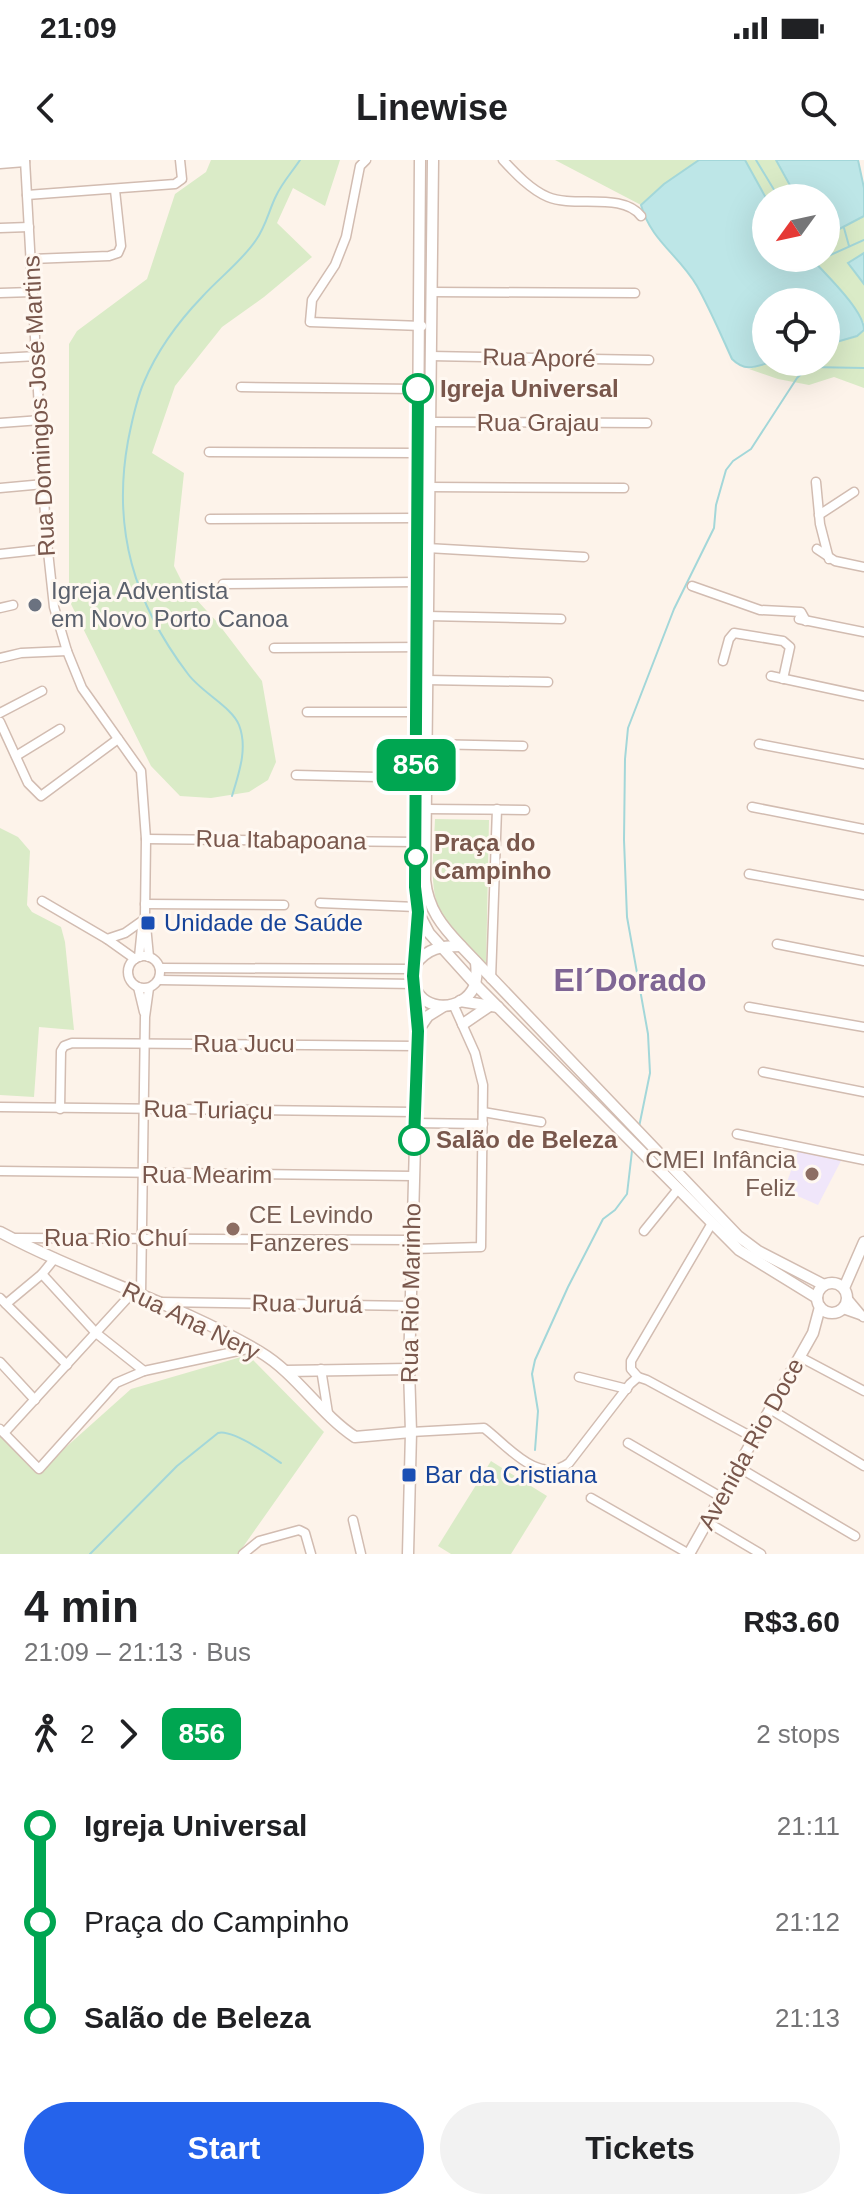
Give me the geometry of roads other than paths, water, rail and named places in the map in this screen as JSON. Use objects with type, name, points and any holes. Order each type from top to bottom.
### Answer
[{"type":"street","points":[[27,195],[178,183],[182,179],[180,160]]},
{"type":"street","points":[[366,160],[360,166],[346,237],[339,257],[312,300],[310,322],[425,326]]},
{"type":"street","points":[[420,160],[425,326],[430,356],[429,422],[416,582],[426,680],[427,744],[416,842],[415,987],[427,1002],[496,1007]]},
{"type":"street","points":[[422,489],[417,453],[418,389],[432,292],[433,160]]},
{"type":"street","points":[[503,160],[548,197],[622,205],[634,208],[641,216]]},
{"type":"street","points":[[0,164],[25,161]]},
{"type":"street","name":"Rua Domingos José Martins","points":[[25,161],[47,549],[54,607],[82,688],[141,771],[146,839],[141,958]]},
{"type":"street","points":[[31,259],[118,253],[121,246],[115,190]]},
{"type":"street","points":[[0,228],[29,227]]},
{"type":"street","points":[[0,293],[33,292]]},
{"type":"street","points":[[432,292],[635,293]]},
{"type":"street","points":[[0,358],[37,356]]},
{"type":"street","name":"Rua Aporé","points":[[430,356],[649,360]]},
{"type":"street","points":[[241,387],[418,389]]},
{"type":"street","points":[[0,423],[41,420]]},
{"type":"street","name":"Rua Grajau","points":[[429,422],[647,423]]},
{"type":"street","points":[[209,452],[417,453]]},
{"type":"street","points":[[816,482],[819,515],[829,559]]},
{"type":"street","points":[[0,488],[44,484]]},
{"type":"street","points":[[422,489],[624,488]]},
{"type":"street","points":[[819,515],[854,492]]},
{"type":"street","points":[[210,519],[422,517]]},
{"type":"street","points":[[422,517],[427,545],[427,616],[421,647],[417,712],[421,778],[427,809],[426,892],[437,920],[738,1236],[758,1251],[843,1295],[863,1317]]},
{"type":"street","points":[[427,545],[584,557]]},
{"type":"street","points":[[0,554],[47,549]]},
{"type":"street","points":[[817,549],[829,559],[864,567]]},
{"type":"street","points":[[223,584],[416,582]]},
{"type":"street","points":[[692,586],[760,610],[801,612],[803,620],[864,632]]},
{"type":"street","points":[[0,608],[13,605]]},
{"type":"street","points":[[427,616],[561,619]]},
{"type":"street","points":[[723,661],[729,639],[734,633],[783,641],[790,647],[783,679]]},
{"type":"street","points":[[274,648],[421,647]]},
{"type":"street","points":[[0,658],[21,653],[67,651]]},
{"type":"street","points":[[771,676],[864,696]]},
{"type":"street","points":[[426,680],[548,682]]},
{"type":"street","points":[[0,713],[42,691]]},
{"type":"street","points":[[307,712],[417,712]]},
{"type":"street","points":[[0,722],[28,783],[41,796],[118,739]]},
{"type":"street","points":[[16,756],[60,729]]},
{"type":"street","points":[[427,744],[523,746]]},
{"type":"street","points":[[759,744],[864,764]]},
{"type":"street","points":[[296,775],[421,778]]},
{"type":"street","points":[[752,807],[864,829]]},
{"type":"street","points":[[427,809],[525,810]]},
{"type":"street","points":[[491,979],[497,809]]},
{"type":"street","name":"Rua Itabapoana","points":[[146,839],[416,842]]},
{"type":"street","points":[[749,874],[864,895]]},
{"type":"street","points":[[42,901],[160,968],[414,968]]},
{"type":"street","points":[[320,903],[417,910]]},
{"type":"street","points":[[145,904],[284,905]]},
{"type":"street","points":[[417,910],[441,947],[496,1007],[744,1255],[832,1313],[843,1295],[864,1243]]},
{"type":"street","points":[[107,939],[125,933],[144,918]]},
{"type":"street","points":[[777,944],[864,961]]},
{"type":"street","points":[[414,968],[427,951],[461,946]]},
{"type":"street","points":[[141,958],[129,967],[129,977],[138,987],[145,1017]]},
{"type":"street","points":[[418,1031],[428,1016],[467,997],[475,984],[476,962]]},
{"type":"street","points":[[159,980],[160,968]]},
{"type":"street","points":[[252,1348],[148,1370],[116,1383],[39,1469],[2,1431],[137,1294],[145,1017],[149,988],[159,980],[415,987]]},
{"type":"street","points":[[138,987],[149,988]]},
{"type":"street","name":"Rua Rio Marinho","points":[[408,1554],[409,1369],[418,1031],[415,987]]},
{"type":"street","points":[[452,1004],[480,1067],[483,1124]]},
{"type":"street","points":[[463,1024],[496,1007]]},
{"type":"street","points":[[749,1007],[864,1027]]},
{"type":"street","name":"Rua Jucu","points":[[60,1109],[61,1051],[72,1043],[416,1046]]},
{"type":"street","points":[[763,1072],[864,1092]]},
{"type":"street","name":"Rua Turiaçu","points":[[0,1107],[415,1118],[483,1124]]},
{"type":"street","points":[[483,1112],[541,1122]]},
{"type":"street","name":"Rua Rio Chuí","points":[[11,1238],[141,1238],[481,1247],[483,1124]]},
{"type":"street","points":[[737,1134],[864,1160]]},
{"type":"street","name":"Rua Mearim","points":[[0,1171],[413,1176]]},
{"type":"street","points":[[644,1231],[678,1189]]},
{"type":"street","points":[[712,1223],[631,1361],[631,1369],[638,1377],[754,1438]]},
{"type":"street","name":"Rua Ana Nery","points":[[0,1232],[227,1333],[286,1371],[355,1437],[411,1432]]},
{"type":"street","points":[[55,1258],[42,1274],[3,1301],[67,1365]]},
{"type":"street","points":[[42,1274],[96,1333],[148,1370]]},
{"type":"street","name":"Avenida Rio Doce","points":[[813,1333],[824,1285]]},
{"type":"street","name":"Rua Juruá","points":[[155,1302],[411,1306]]},
{"type":"street","name":"Avenida Rio Doce","points":[[689,1554],[813,1333],[832,1313]]},
{"type":"street","points":[[800,1357],[864,1391]]},
{"type":"street","points":[[0,1362],[35,1400]]},
{"type":"street","points":[[321,1369],[328,1413]]},
{"type":"street","points":[[286,1371],[409,1369]]},
{"type":"street","points":[[579,1377],[627,1389]]},
{"type":"street","points":[[411,1432],[484,1428],[536,1468],[560,1469],[569,1463],[638,1377]]},
{"type":"street","points":[[770,1409],[864,1466]]},
{"type":"street","points":[[628,1443],[721,1497]]},
{"type":"street","points":[[738,1467],[855,1536]]},
{"type":"street","points":[[591,1498],[689,1554]]},
{"type":"street","points":[[353,1520],[361,1554]]},
{"type":"street","points":[[707,1522],[761,1554]]},
{"type":"street","points":[[243,1554],[259,1541],[302,1530],[311,1554]]},
{"type":"street","points":[[259,1541],[263,1554]]},
{"type":"water","points":[[699,160],[745,160],[758,184],[752,184],[752,272],[824,272],[838,288],[752,288],[752,367],[732,359],[697,286],[646,218],[641,205],[664,184]]},
{"type":"water","points":[[776,160],[858,160],[864,188],[864,216],[840,229],[840,184],[789,184]]},
{"type":"water","points":[[864,253],[864,284],[848,263]]},
{"type":"water","points":[[840,290],[862,322],[864,330],[857,336],[840,341]]},
{"type":"waterway","points":[[232,796],[243,752],[239,725],[230,712],[188,674],[169,647],[141,592],[126,535],[124,473],[136,403],[155,359],[185,316],[256,240],[278,191],[300,160]]},
{"type":"waterway","points":[[756,160],[771,184]]},
{"type":"waterway","points":[[844,228],[849,246]]},
{"type":"waterway","points":[[840,251],[864,240]]},
{"type":"waterway","points":[[840,368],[864,368]]},
{"type":"waterway","points":[[639,1127],[650,1073],[648,1034],[627,917],[624,840],[628,728],[674,609],[714,528],[716,505],[726,470],[751,449],[799,376]]},
{"type":"waterway","points":[[535,1450],[538,1411],[532,1374],[535,1360],[603,1219],[615,1210],[627,1194],[632,1151]]},
{"type":"waterway","points":[[90,1554],[177,1466],[218,1433],[241,1438],[281,1463]]},
{"type":"place","name":"Igreja Universal","points":[[418,389]]},
{"type":"place","name":"Igreja Adventista em Novo Porto Canoa","points":[[35,605]]},
{"type":"place","name":"Praça do Campinho","points":[[416,857]]},
{"type":"place","name":"Unidade de Saúde","points":[[148,923]]},
{"type":"place","name":"Salão de Beleza","points":[[414,1140]]},
{"type":"place","name":"CMEI Infância Feliz","points":[[812,1174]]},
{"type":"place","name":"CE Levindo Fanzeres","points":[[233,1229]]},
{"type":"place","name":"Bar da Cristiana","points":[[409,1475]]},
{"type":"district","name":"El´Dorado","points":[[630,980]]}]
